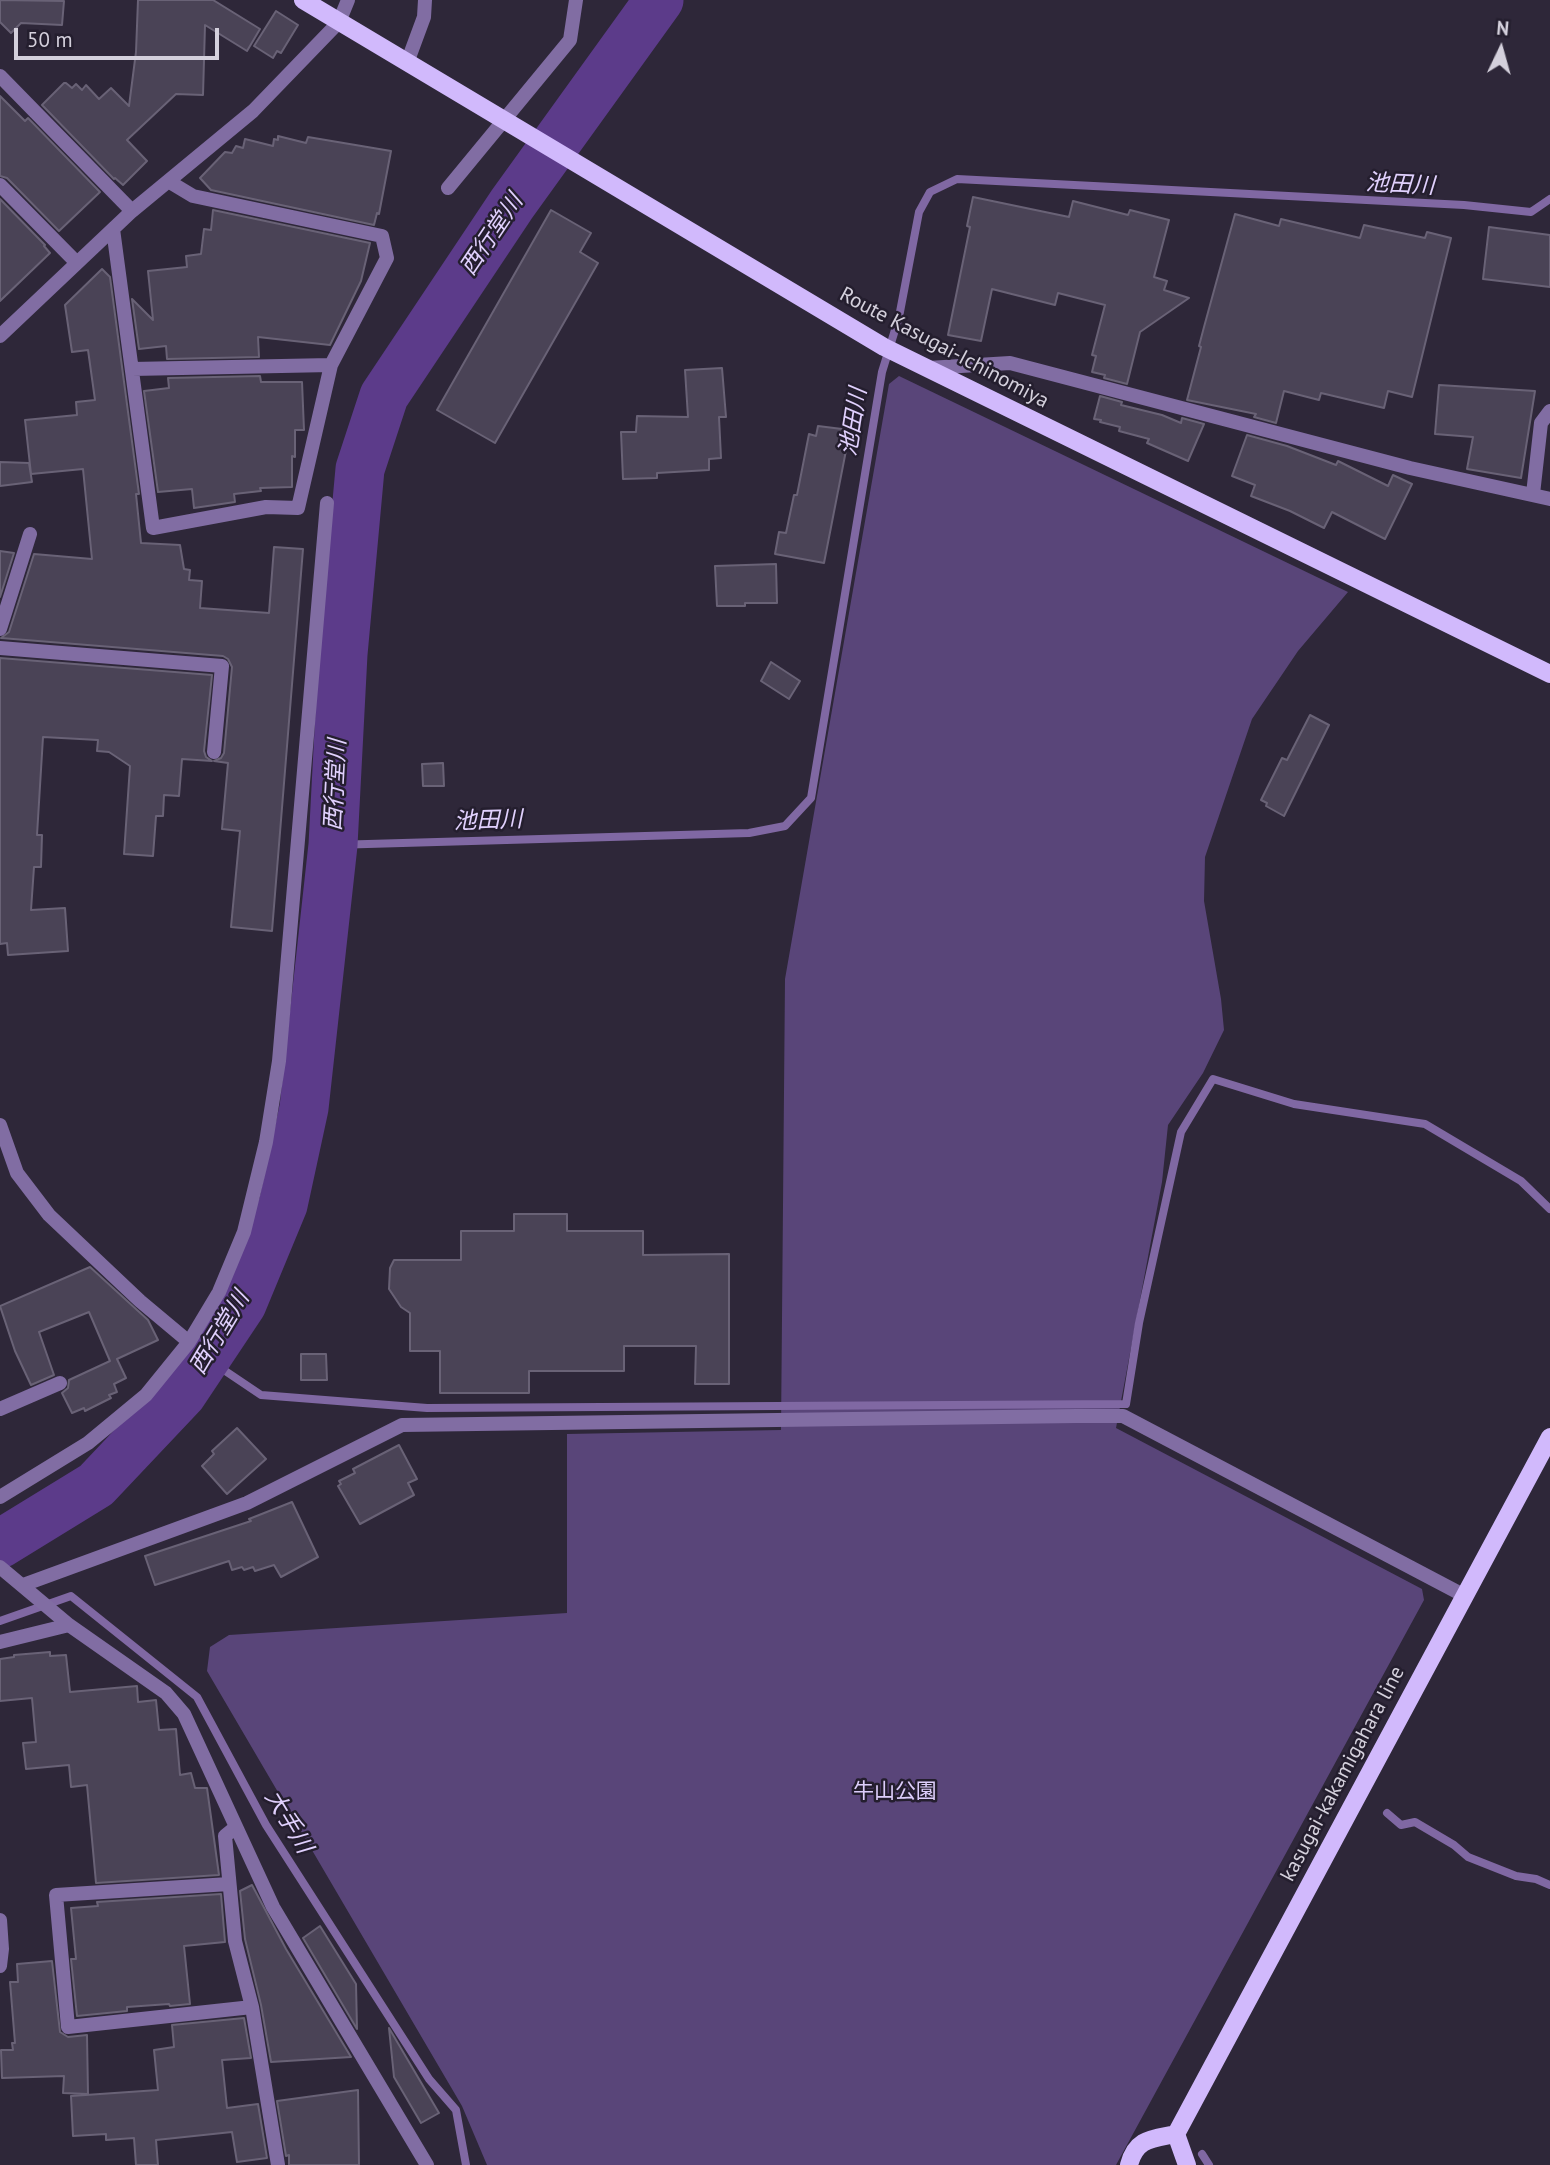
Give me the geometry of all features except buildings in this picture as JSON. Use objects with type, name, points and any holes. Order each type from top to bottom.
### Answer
[{"type":"main road","name":"Route Kasugai-Ichinomiya","points":[[303,0],[884,347],[1550,674]]},
{"type":"main road","name":"kasugai-kakamigahara line","points":[[1176,2134],[1550,1437]]},
{"type":"main road","points":[[1129,2165],[1132,2153],[1143,2142],[1176,2134],[1187,2165]]},
{"type":"street","points":[[0,336],[132,211],[253,111],[339,22],[348,0]]},
{"type":"street","points":[[407,62],[424,17],[425,0]]},
{"type":"street","points":[[448,188],[510,122],[570,40],[576,0]]},
{"type":"street","points":[[0,76],[132,211]]},
{"type":"street","points":[[113,229],[153,528],[266,507],[298,508],[331,365],[387,258],[382,236],[193,196],[168,181]]},
{"type":"street","points":[[0,185],[78,263]]},
{"type":"street","points":[[920,365],[1010,363],[1410,468],[1550,499]]},
{"type":"street","points":[[132,369],[331,365]]},
{"type":"street","points":[[1533,494],[1541,423],[1550,411]]},
{"type":"street","points":[[0,1497],[89,1443],[146,1395],[189,1342],[219,1292],[244,1232],[266,1142],[279,1061],[327,503]]},
{"type":"street","points":[[0,629],[30,534]]},
{"type":"street","points":[[0,648],[222,666],[214,752]]},
{"type":"street","points":[[0,1125],[17,1173],[49,1215],[140,1301],[189,1342]]},
{"type":"street","points":[[0,1409],[60,1383]]},
{"type":"street","points":[[23,1585],[247,1503],[402,1425],[1122,1416],[1465,1596]]},
{"type":"street","points":[[0,1567],[69,1625],[166,1693],[184,1714],[273,1907],[427,2165]]},
{"type":"street","points":[[0,1642],[69,1625]]},
{"type":"street","points":[[236,1828],[225,1836],[235,1941],[252,2007],[278,2165]]},
{"type":"street","points":[[229,1884],[56,1895],[68,2027],[252,2007]]},
{"type":"street","points":[[0,1920],[0,1966]]},
{"type":"green space","name":"牛山公園","points":[[899,376],[1348,592],[1298,651],[1252,719],[1205,857],[1204,901],[1224,1030],[1203,1073],[1168,1125],[1162,1182],[1116,1428],[1422,1589],[1424,1600],[1116,2165],[487,2165],[462,2106],[207,1671],[210,1647],[229,1635],[567,1613],[567,1434],[781,1430],[785,979],[889,384]]},
{"type":"waterway","name":"西行堂川","points":[[0,1544],[96,1485],[182,1394],[242,1304],[283,1205],[304,1108],[333,845],[343,654],[360,469],[384,396],[512,204],[659,0]]},
{"type":"waterway","name":"池田川","points":[[333,845],[749,833],[785,826],[811,798],[882,372],[899,317],[919,212],[930,192],[957,179],[1464,205],[1531,212],[1550,199]]},
{"type":"waterway","points":[[206,1358],[261,1395],[427,1408],[1126,1404],[1139,1323],[1181,1132],[1213,1079],[1294,1104],[1425,1124],[1521,1181],[1550,1209]]},
{"type":"waterway","name":"大手川","points":[[0,1621],[71,1596],[197,1697],[266,1825],[429,2079],[456,2110],[466,2165]]},
{"type":"waterway","points":[[1387,1813],[1401,1825],[1415,1822],[1454,1845],[1468,1857],[1516,1876],[1536,1879],[1550,1885]]},
{"type":"waterway","points":[[1202,2154],[1209,2165]]}]
